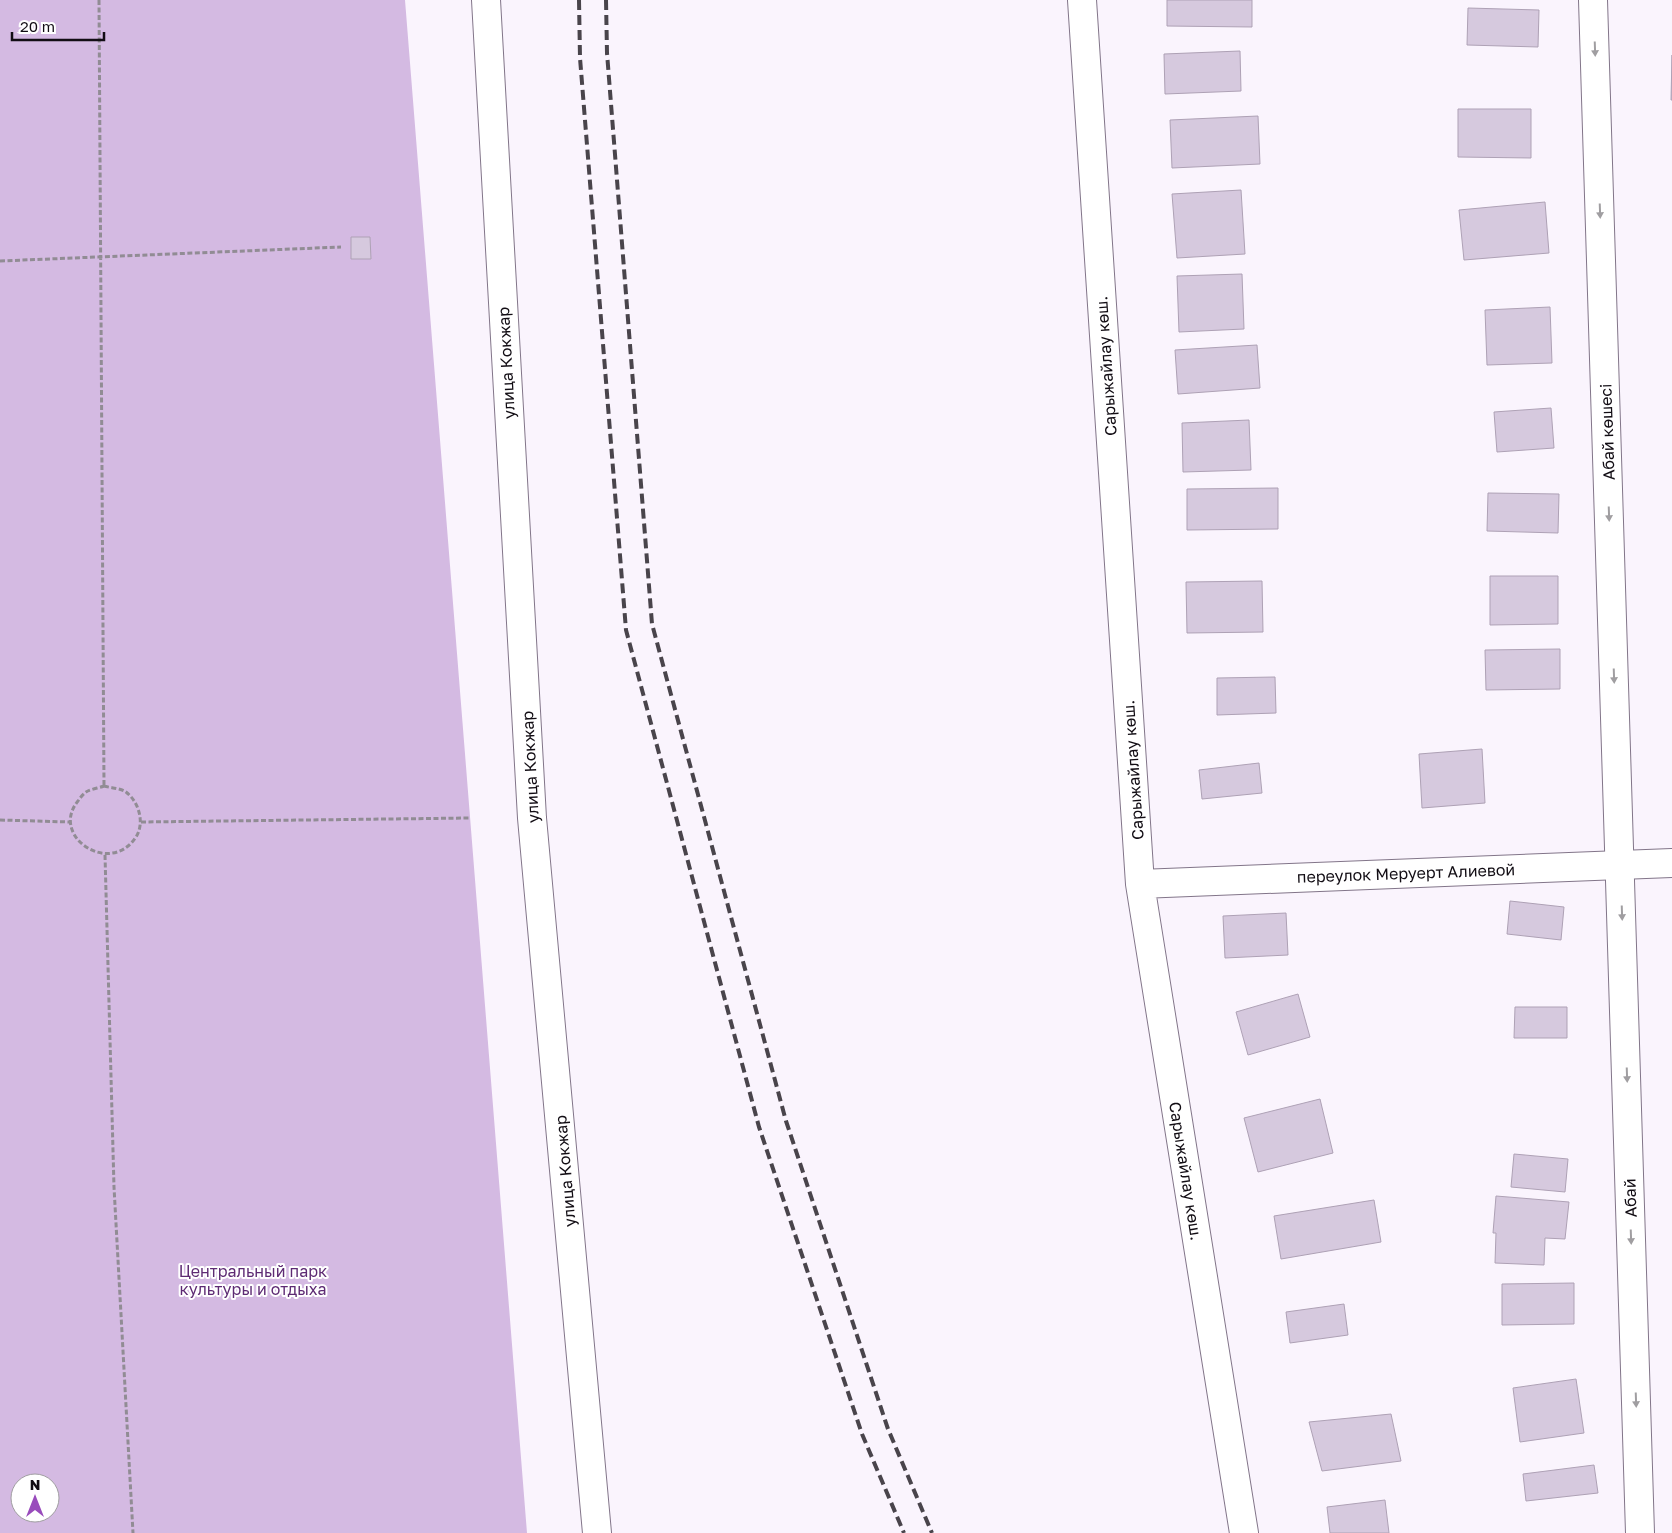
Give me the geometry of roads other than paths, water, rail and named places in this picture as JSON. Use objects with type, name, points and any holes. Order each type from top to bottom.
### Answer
[{"type":"street","name":"улица Кокжар","points":[[486,0],[532,818],[598,1533]]},
{"type":"street","name":"Сарыжайлау көш.","points":[[1082,0],[1140,884],[1244,1533]]},
{"type":"street","name":"Абай көшесі","points":[[1593,0],[1620,864]]},
{"type":"street","name":"переулок Меруерт Алиевой","points":[[1140,884],[1672,863]]},
{"type":"street","name":"Абай","points":[[1620,864],[1640,1533]]},
{"type":"railway","points":[[579,0],[580,58],[626,630],[759,1127],[862,1434],[904,1533]]},
{"type":"railway","points":[[606,0],[607,53],[652,624],[786,1121],[888,1429],[932,1533]]},
{"type":"park label","name":"Центральный парк культуры и отдыха","points":[[253,1280]]}]
